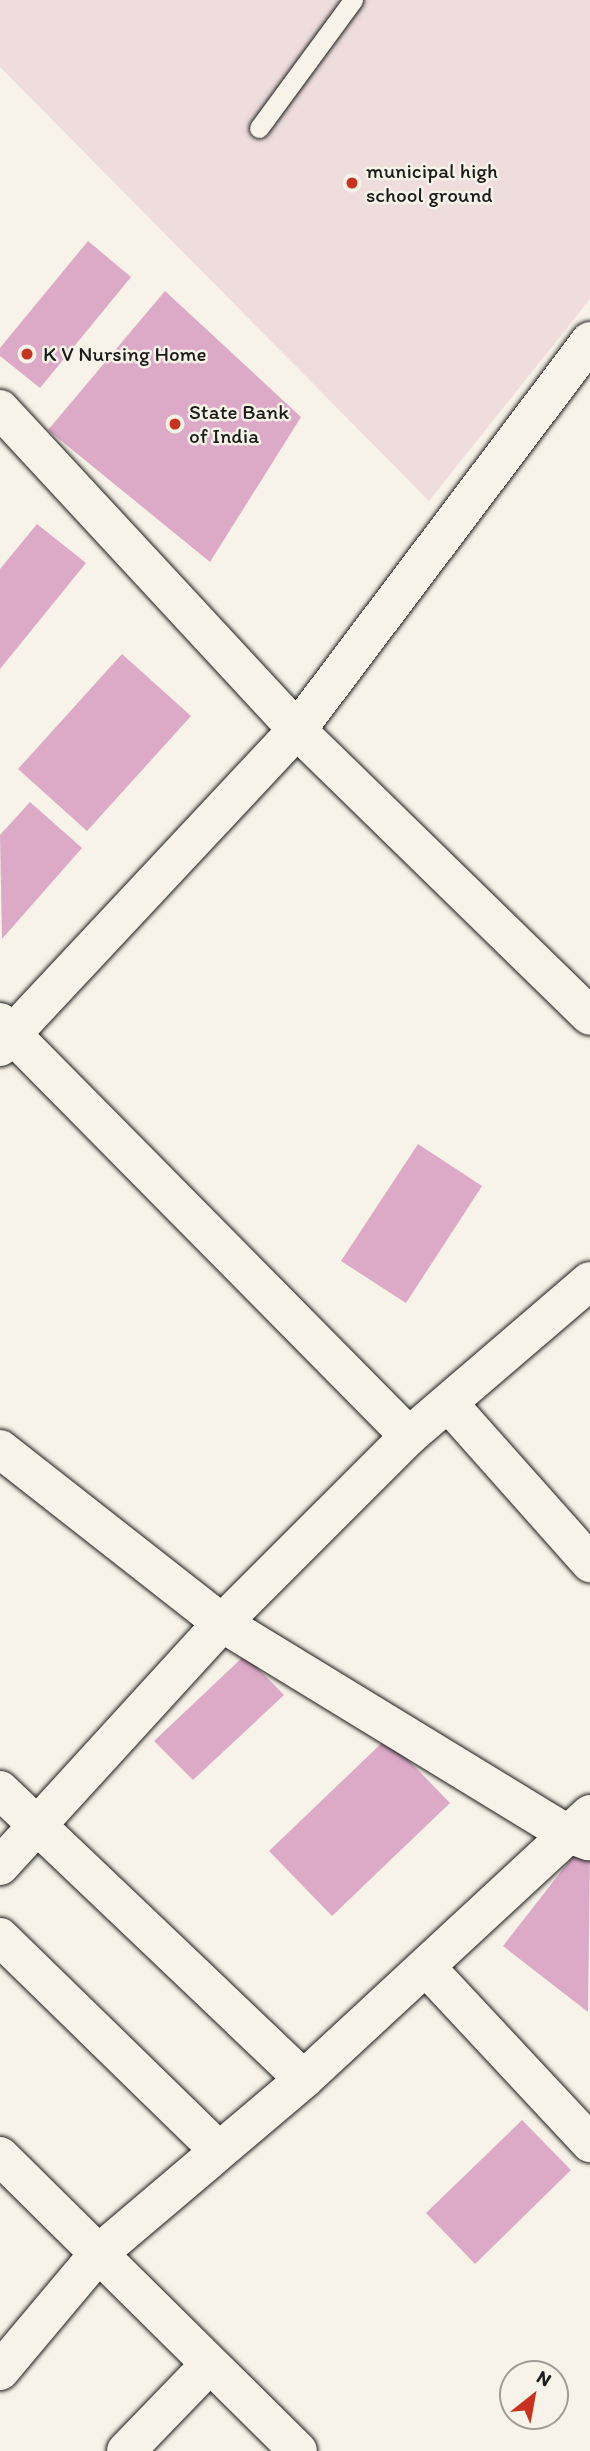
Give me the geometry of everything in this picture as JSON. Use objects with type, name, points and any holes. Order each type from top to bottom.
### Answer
[{"type":"street","points":[[409,1436],[4,1035],[297,730],[590,341]]},
{"type":"street","points":[[0,409],[297,730],[590,1016]]},
{"type":"street","points":[[0,1866],[34,1824],[222,1623],[409,1436],[590,1281]]},
{"type":"street","points":[[449,1404],[590,1563]]},
{"type":"street","points":[[0,1449],[222,1623],[581,1829],[304,2078],[99,2253],[0,2371]]},
{"type":"street","points":[[0,1790],[304,2078]]},
{"type":"street","points":[[0,1937],[219,2151]]},
{"type":"street","points":[[426,1967],[590,2143]]},
{"type":"street","points":[[0,2155],[209,2365],[299,2451]]},
{"type":"street","points":[[126,2451],[209,2365]]},
{"type":"lane","points":[[259,128],[353,0]]},
{"type":"shaded area","name":"municipal high school ground","points":[[0,0],[590,0],[590,299],[429,501],[0,67]]},
{"type":"building","points":[[88,241],[131,277],[40,388],[0,356],[0,348]]},
{"type":"building","name":"State Bank of India","points":[[165,291],[301,417],[210,562],[48,430]]},
{"type":"building","points":[[37,524],[86,563],[0,669],[0,569]]},
{"type":"building","points":[[122,654],[191,716],[87,831],[18,769]]},
{"type":"building","points":[[30,802],[82,848],[2,939],[0,835]]},
{"type":"building","points":[[418,1144],[482,1186],[406,1303],[341,1261]]},
{"type":"building","points":[[245,1655],[284,1695],[193,1780],[154,1741]]},
{"type":"building","points":[[387,1738],[450,1803],[332,1916],[269,1851]]},
{"type":"building","points":[[581,1846],[590,1853],[588,2012],[503,1946]]},
{"type":"building","points":[[522,2120],[571,2170],[475,2264],[426,2213]]},
{"type":"place","name":"municipal high school ground","points":[[352,183]]},
{"type":"place","name":"K V Nursing Home","points":[[27,354]]},
{"type":"place","name":"State Bank of India","points":[[175,424]]}]
